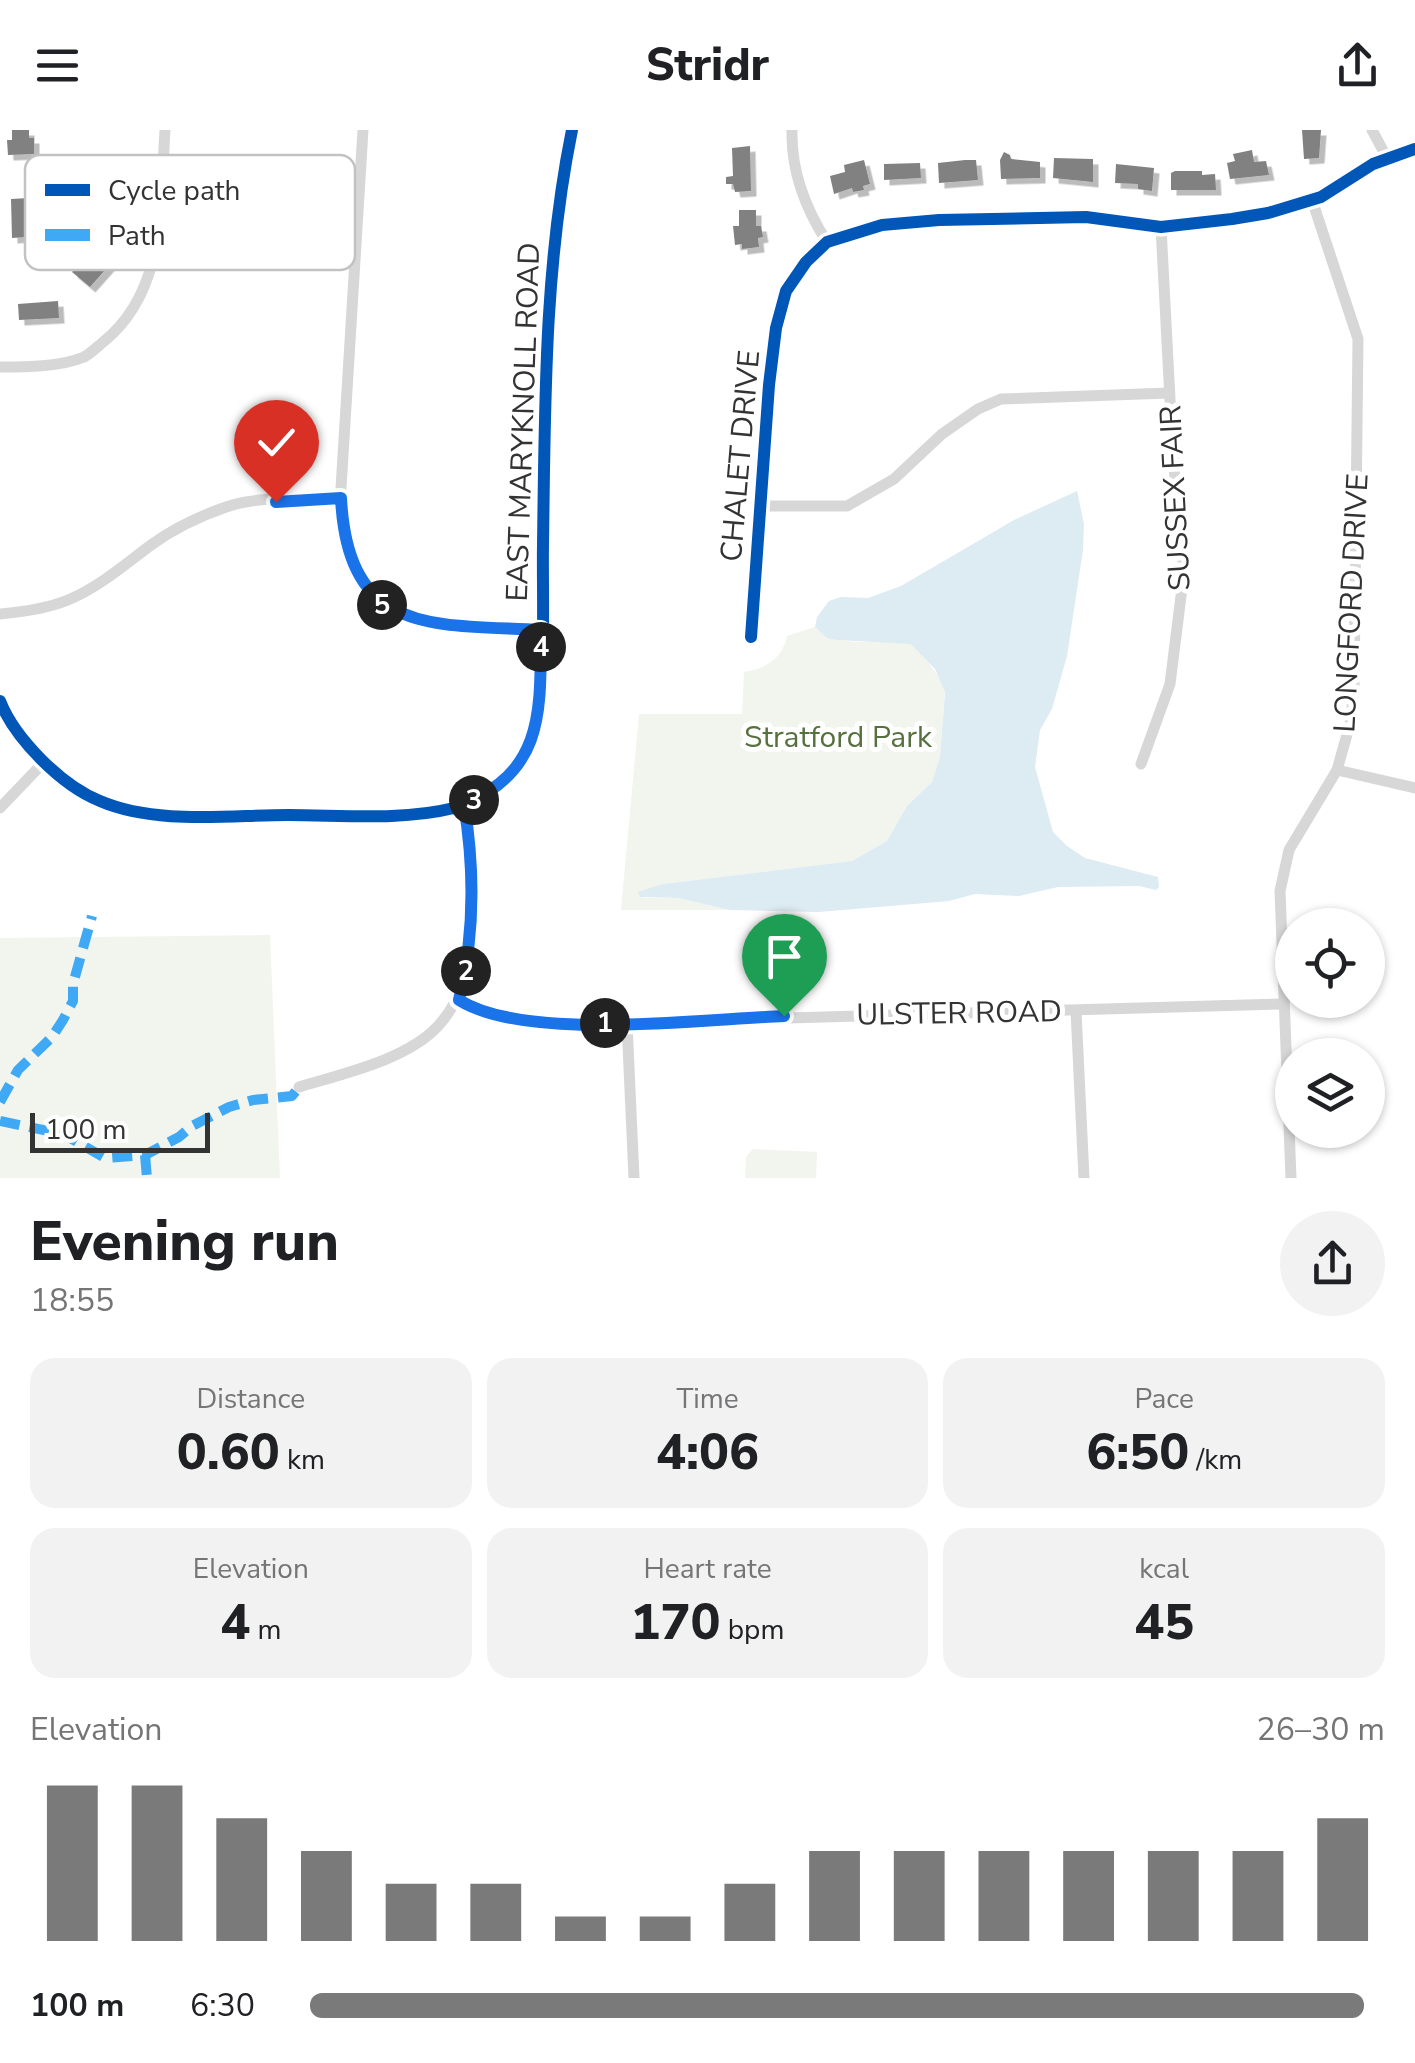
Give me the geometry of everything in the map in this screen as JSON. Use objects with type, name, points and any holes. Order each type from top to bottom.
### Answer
[{"type":"street","points":[[163,155],[165,130]]},
{"type":"street","points":[[355,264],[363,130]]},
{"type":"street","name":"EAST MARYKNOLL ROAD","points":[[464,804],[501,785],[530,748],[540,678],[550,282],[572,130]]},
{"type":"street","points":[[792,130],[792,154],[800,188],[828,242],[882,225],[1086,217],[1161,226],[1268,213],[1312,200],[1387,158],[1415,149]]},
{"type":"street","points":[[1372,130],[1387,158]]},
{"type":"street","name":"LONGFORD DRIVE","points":[[1280,908],[1289,850],[1337,770],[1350,724],[1354,691],[1358,339],[1312,200]]},
{"type":"street","name":"SUSSEX FAIR","points":[[1142,764],[1170,684],[1184,572],[1168,393],[1161,226]]},
{"type":"street","name":"CHALET DRIVE","points":[[750,637],[776,328],[786,292],[806,262],[828,242]]},
{"type":"street","points":[[0,367],[28,367],[84,356],[129,318],[151,270]]},
{"type":"street","points":[[355,270],[341,498],[342,524],[354,561],[372,594],[384,606],[418,621],[541,630]]},
{"type":"street","points":[[760,506],[847,506],[894,479],[942,434],[978,409],[1001,400],[1168,393]]},
{"type":"street","points":[[0,614],[70,600],[181,527],[231,505],[341,498]]},
{"type":"street","points":[[0,701],[17,731],[44,762],[97,800],[154,814],[405,815],[464,804],[472,853],[472,907],[471,945],[459,1000],[437,1028],[410,1047],[364,1067],[298,1087]]},
{"type":"street","points":[[0,808],[44,762]]},
{"type":"street","points":[[1337,770],[1415,788]]},
{"type":"street","name":"ULSTER ROAD","points":[[459,1000],[472,1008],[531,1022],[627,1023],[1275,1004]]},
{"type":"street","points":[[1076,1011],[1084,1178]]},
{"type":"street","name":"LONGFORD DRIVE","points":[[1284,1018],[1291,1178]]},
{"type":"street","points":[[627,1023],[634,1178]]},
{"type":"green space","name":"Stratford Park","points":[[815,627],[836,639],[899,642],[921,651],[945,687],[940,757],[932,782],[907,806],[887,841],[852,861],[663,884],[643,898],[678,898],[730,910],[621,910],[639,714],[742,714],[744,672],[772,661],[787,636]]},
{"type":"green space","points":[[270,935],[280,1178],[0,1178],[0,938]]},
{"type":"green space","points":[[753,1149],[817,1152],[816,1178],[745,1178],[746,1157]]},
{"type":"shaded area","points":[[1077,491],[1084,524],[1083,550],[1067,656],[1052,709],[1040,730],[1035,767],[1053,832],[1085,858],[1158,877],[1156,890],[1139,886],[1058,887],[1019,896],[975,894],[949,901],[819,912],[730,910],[678,898],[640,897],[638,892],[663,884],[852,861],[887,841],[907,806],[932,782],[940,757],[945,692],[935,669],[911,644],[827,638],[815,627],[817,617],[829,601],[841,597],[868,598],[901,586],[1014,520]]},
{"type":"building","points":[[12,130],[29,130],[29,138],[34,138],[34,154],[8,155],[7,140],[12,140]]},
{"type":"building","points":[[1302,130],[1321,130],[1319,158],[1304,159]]},
{"type":"building","points":[[750,146],[751,191],[735,192],[733,184],[726,184],[726,177],[733,176],[732,148]]},
{"type":"building","points":[[1252,150],[1254,162],[1266,161],[1269,175],[1230,179],[1227,163],[1235,161],[1233,154]]},
{"type":"building","points":[[1004,152],[1011,159],[1040,162],[1040,178],[1001,179],[1000,160]]},
{"type":"building","points":[[1054,158],[1093,159],[1093,182],[1053,178]]},
{"type":"building","points":[[864,160],[870,184],[863,186],[864,190],[853,192],[852,188],[834,194],[830,176],[845,172],[844,165]]},
{"type":"building","points":[[976,160],[978,180],[939,183],[938,163]]},
{"type":"building","points":[[920,163],[921,178],[884,180],[884,164]]},
{"type":"building","points":[[1116,164],[1154,168],[1152,191],[1138,189],[1138,184],[1115,183]]},
{"type":"building","points":[[1171,173],[1215,174],[1216,190],[1171,190]]},
{"type":"building","points":[[25,198],[25,237],[12,238],[11,199]]},
{"type":"building","points":[[739,210],[756,210],[756,226],[761,226],[763,237],[758,238],[759,247],[742,249],[742,244],[735,245],[733,226],[739,226]]},
{"type":"building","points":[[74,270],[105,270],[90,287]]},
{"type":"building","points":[[58,301],[59,318],[19,320],[18,304]]},
{"type":"marked path","points":[[0,1102],[18,1070],[52,1037],[73,1001],[73,984],[92,916]]},
{"type":"marked path","points":[[0,1121],[63,1134],[105,1158],[145,1155],[229,1107],[292,1096],[299,1087]]},
{"type":"marked path","points":[[145,1155],[147,1178]]},
{"type":"cycle path","points":[[0,701],[28,745],[70,784],[100,801],[145,813],[192,817],[413,815],[465,804],[508,779],[529,749],[539,705],[548,337],[556,233],[572,130]]},
{"type":"cycle path","points":[[751,637],[776,328],[786,291],[806,262],[827,242],[882,225],[939,220],[1086,217],[1161,227],[1232,219],[1321,197],[1373,164],[1415,149]]},
{"type":"route","points":[[276,502],[341,498],[342,524],[354,561],[372,594],[384,606],[418,621],[444,625],[541,630],[540,678],[530,748],[501,785],[464,804],[472,853],[472,907],[471,945],[459,1000],[472,1008],[531,1022],[627,1023],[784,1016]]}]
